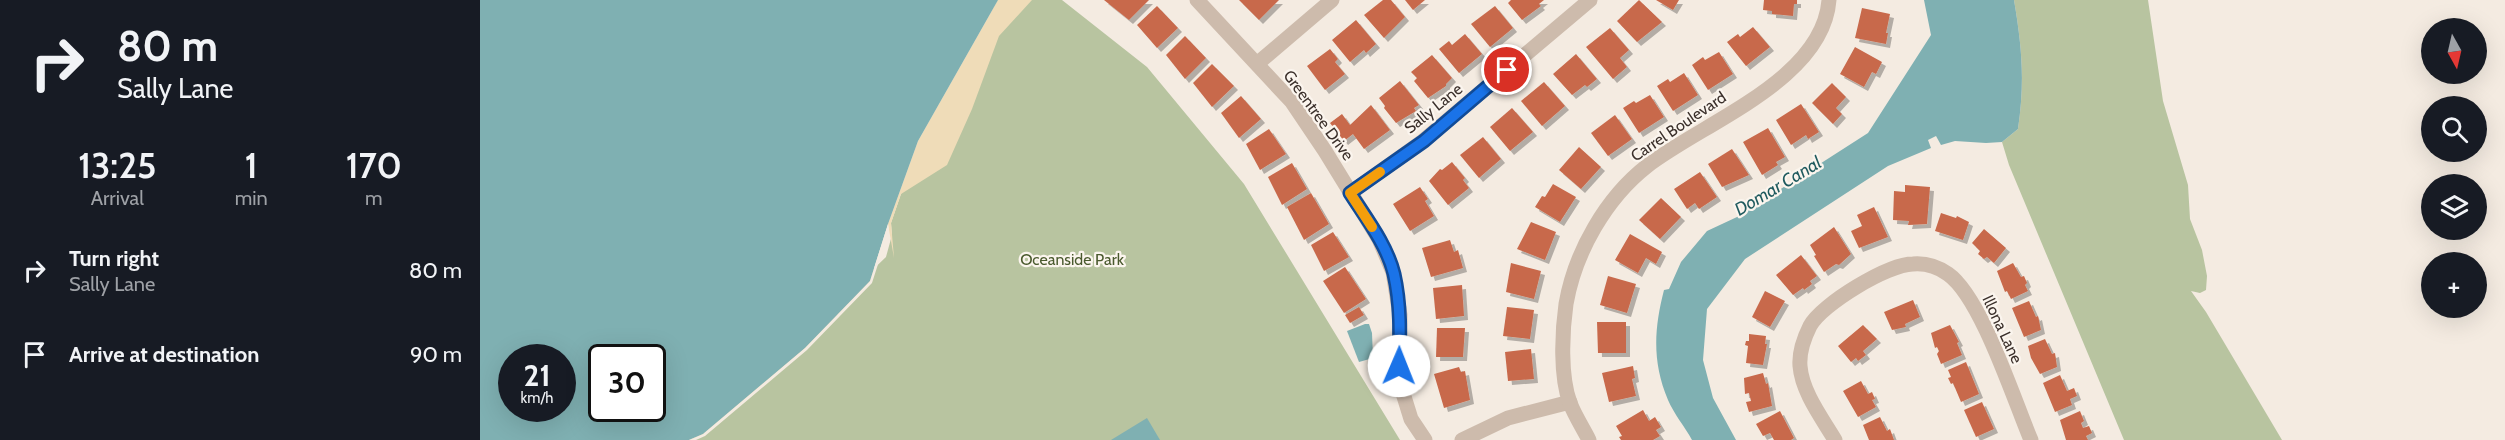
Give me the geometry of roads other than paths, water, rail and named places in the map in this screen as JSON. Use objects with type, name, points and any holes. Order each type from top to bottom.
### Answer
[{"type":"street","name":"Greentree Drive","points":[[1197,0],[1292,102],[1379,239],[1393,272],[1400,315],[1399,366],[1402,390],[1411,419],[1425,440]]},
{"type":"street","points":[[1258,63],[1332,0]]},
{"type":"street","name":"Sally Lane","points":[[1350,193],[1424,141],[1590,0]]},
{"type":"street","name":"Carrel Boulevard","points":[[1589,440],[1570,402],[1563,345],[1566,307],[1576,265],[1600,218],[1625,186],[1648,165],[1759,94],[1802,60],[1821,34],[1827,17],[1829,0]]},
{"type":"street","name":"Illona Lane","points":[[1835,440],[1804,384],[1800,366],[1801,349],[1810,326],[1822,310],[1878,275],[1903,266],[1927,265],[1948,274],[1961,285],[1976,307],[2031,440]]},
{"type":"street","points":[[1462,440],[1508,418],[1570,402]]},
{"type":"water","points":[[480,0],[998,0],[918,141],[870,281],[805,348],[703,434],[689,440],[480,440]]},
{"type":"water","points":[[1924,0],[2014,0],[2022,64],[2018,129],[2002,142],[1955,141],[1941,145],[1936,136],[1928,140],[1931,148],[1888,166],[1745,259],[1707,309],[1703,360],[1713,398],[1736,440],[1692,440],[1670,405],[1659,372],[1656,345],[1658,318],[1664,290],[1669,289],[1681,262],[1707,231],[1737,217],[1868,133],[1931,35]]},
{"type":"water","points":[[1369,324],[1372,333],[1373,358],[1359,362],[1347,331]]},
{"type":"water","points":[[1147,418],[1160,440],[1111,440]]},
{"type":"water label","name":"Domar Canal","points":[[1778,186]]},
{"type":"park label","name":"Oceanside Park","points":[[1072,259]]}]
